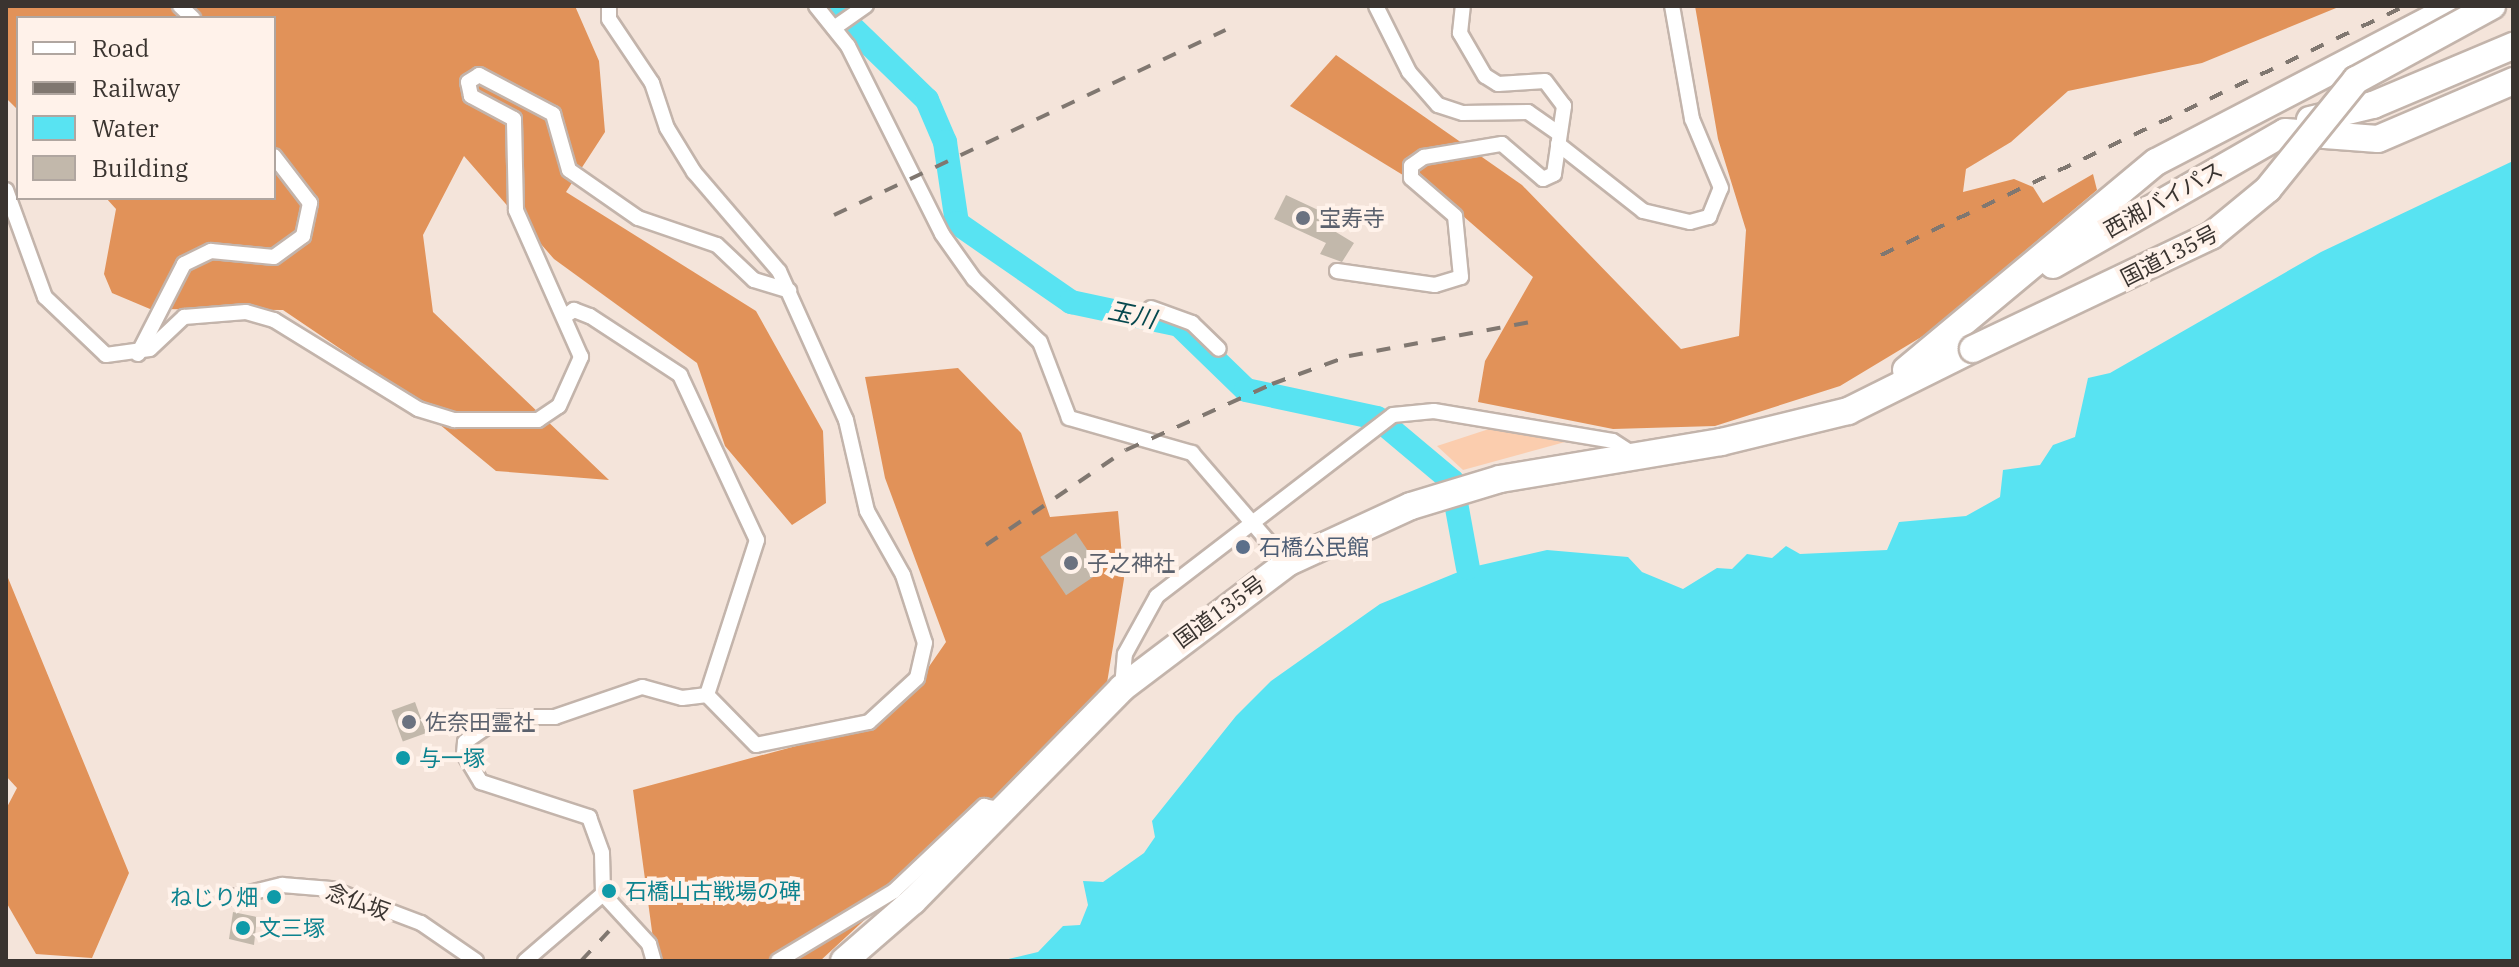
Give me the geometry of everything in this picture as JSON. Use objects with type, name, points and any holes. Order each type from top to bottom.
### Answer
[{"type":"highway","name":"国道135号","points":[[1792,427],[1897,376],[2010,286],[2119,189],[2204,132],[2456,6]]},
{"type":"highway","name":"国道135号","points":[[844,961],[913,901],[998,809],[1122,688],[1294,560],[1434,498],[1479,485],[1633,454],[1792,427],[1848,411],[2211,236],[2268,189],[2356,80],[2492,6]]},
{"type":"highway","name":"西湘バイパス","points":[[2010,286],[2275,128],[2373,105],[2513,46]]},
{"type":"highway","name":"西湘バイパス","points":[[1848,411],[1942,355],[2070,248],[2285,132],[2378,139],[2513,81]]},
{"type":"street","points":[[609,6],[609,19],[652,83],[667,128],[694,172],[789,291],[846,420],[867,511],[903,575],[926,656],[917,678],[869,722],[770,745],[743,738],[707,695]]},
{"type":"street","points":[[816,6],[834,28],[942,234],[974,279],[1040,342],[1069,418],[1192,453],[1249,521],[1294,560]]},
{"type":"street","points":[[1376,6],[1409,72],[1438,105],[1463,113],[1528,112],[1643,211],[1690,222],[1709,217],[1721,188],[1692,119],[1672,6]]},
{"type":"street","points":[[1337,271],[1372,281],[1453,284],[1464,259],[1458,222],[1414,183],[1411,166],[1424,157],[1502,144],[1549,179],[1564,106],[1545,81],[1498,84],[1485,76],[1460,33],[1463,6]]},
{"type":"street","points":[[834,28],[862,12]]},
{"type":"street","points":[[6,190],[45,297],[98,350],[138,354],[184,317],[246,312],[274,320],[418,409],[454,420],[529,421],[552,413],[578,374],[581,357],[516,210],[514,119],[471,96],[472,76],[546,107],[559,124],[569,170],[638,218],[717,245],[754,280],[789,291]]},
{"type":"street","points":[[138,354],[184,264],[211,251],[274,257],[303,236],[310,203],[276,159]]},
{"type":"street","points":[[1151,308],[1192,323],[1219,349]]},
{"type":"street","points":[[565,316],[574,310],[590,316],[680,375],[754,528],[754,563],[707,695]]},
{"type":"street","points":[[1122,688],[1125,654],[1149,604],[1249,521],[1393,415],[1434,411],[1613,441],[1633,454]]},
{"type":"street","points":[[654,961],[649,944],[603,894],[602,853],[589,817],[481,782],[467,762],[465,742],[501,717],[555,717],[642,687],[682,698],[707,695]]},
{"type":"street","points":[[778,961],[894,891],[984,806],[998,809]]},
{"type":"street","name":"念仏坂","points":[[229,898],[282,885],[331,889],[421,923],[476,961]]},
{"type":"street","points":[[525,961],[603,894]]},
{"type":"shaded area","points":[[6,6],[575,6],[599,61],[605,132],[566,192],[756,311],[823,431],[826,503],[792,525],[725,446],[697,363],[554,259],[464,156],[423,235],[433,312],[609,480],[496,471],[382,377],[283,310],[150,309],[112,293],[104,274],[116,209],[108,200],[276,200],[276,16],[16,16],[16,108],[6,98]]},
{"type":"shaded area","points":[[1695,6],[2341,6],[2202,63],[2068,91],[2011,142],[1966,169],[1963,192],[2014,179],[2033,187],[2043,203],[2093,174],[2097,190],[1928,333],[1840,386],[1715,426],[1613,429],[1478,402],[1485,361],[1533,277],[1447,202],[1290,106],[1336,55],[1522,185],[1681,349],[1739,336],[1746,230],[1718,139]]},
{"type":"shaded area","points":[[958,368],[1021,433],[1050,517],[1118,511],[1124,579],[1107,683],[1086,715],[820,961],[656,961],[633,790],[844,733],[919,681],[946,642],[885,478],[865,377]]},
{"type":"shaded area","points":[[1489,429],[1565,442],[1463,470],[1437,446]]},
{"type":"shaded area","points":[[6,573],[129,873],[92,958],[36,954],[6,902],[6,809],[17,788],[6,776]]},
{"type":"water","points":[[2513,161],[2513,961],[1000,961],[1038,952],[1063,926],[1080,925],[1088,905],[1083,881],[1103,882],[1144,853],[1155,837],[1152,821],[1236,716],[1271,681],[1380,604],[1468,568],[1547,550],[1628,557],[1642,572],[1683,589],[1717,568],[1732,569],[1747,554],[1772,558],[1786,546],[1800,554],[1887,550],[1899,522],[1966,516],[2000,497],[2003,470],[2040,465],[2053,445],[2075,437],[2088,378],[2110,373],[2321,252]]},
{"type":"building","name":"宝寿寺","points":[[1286,195],[1331,216],[1326,226],[1354,243],[1342,262],[1320,254],[1326,243],[1274,219]]},
{"type":"building","name":"子之神社","points":[[1076,533],[1102,571],[1066,595],[1040,557]]},
{"type":"building","name":"佐奈田霊社","points":[[415,702],[426,733],[403,742],[392,711]]},
{"type":"building","name":"文三塚","points":[[233,912],[257,917],[254,945],[229,939]]},
{"type":"waterway","name":"玉川","points":[[830,6],[927,100],[945,142],[957,223],[1071,302],[1179,325],[1246,390],[1377,418],[1452,481],[1468,568]]},
{"type":"railway","points":[[1881,255],[2405,6]]},
{"type":"railway","points":[[834,215],[1225,30]]},
{"type":"railway","points":[[986,545],[1126,450],[1272,384],[1349,356],[1536,321]]},
{"type":"railway","points":[[581,961],[609,931]]},
{"type":"place","name":"宝寿寺","points":[[1303,218]]},
{"type":"place","name":"石橋公民館","points":[[1243,547]]},
{"type":"place","name":"子之神社","points":[[1071,563]]},
{"type":"place","name":"佐奈田霊社","points":[[409,722]]},
{"type":"place","name":"与一塚","points":[[403,758]]},
{"type":"place","name":"石橋山古戦場の碑","points":[[609,891]]},
{"type":"place","name":"ねじり畑","points":[[274,897]]},
{"type":"place","name":"文三塚","points":[[243,928]]}]
